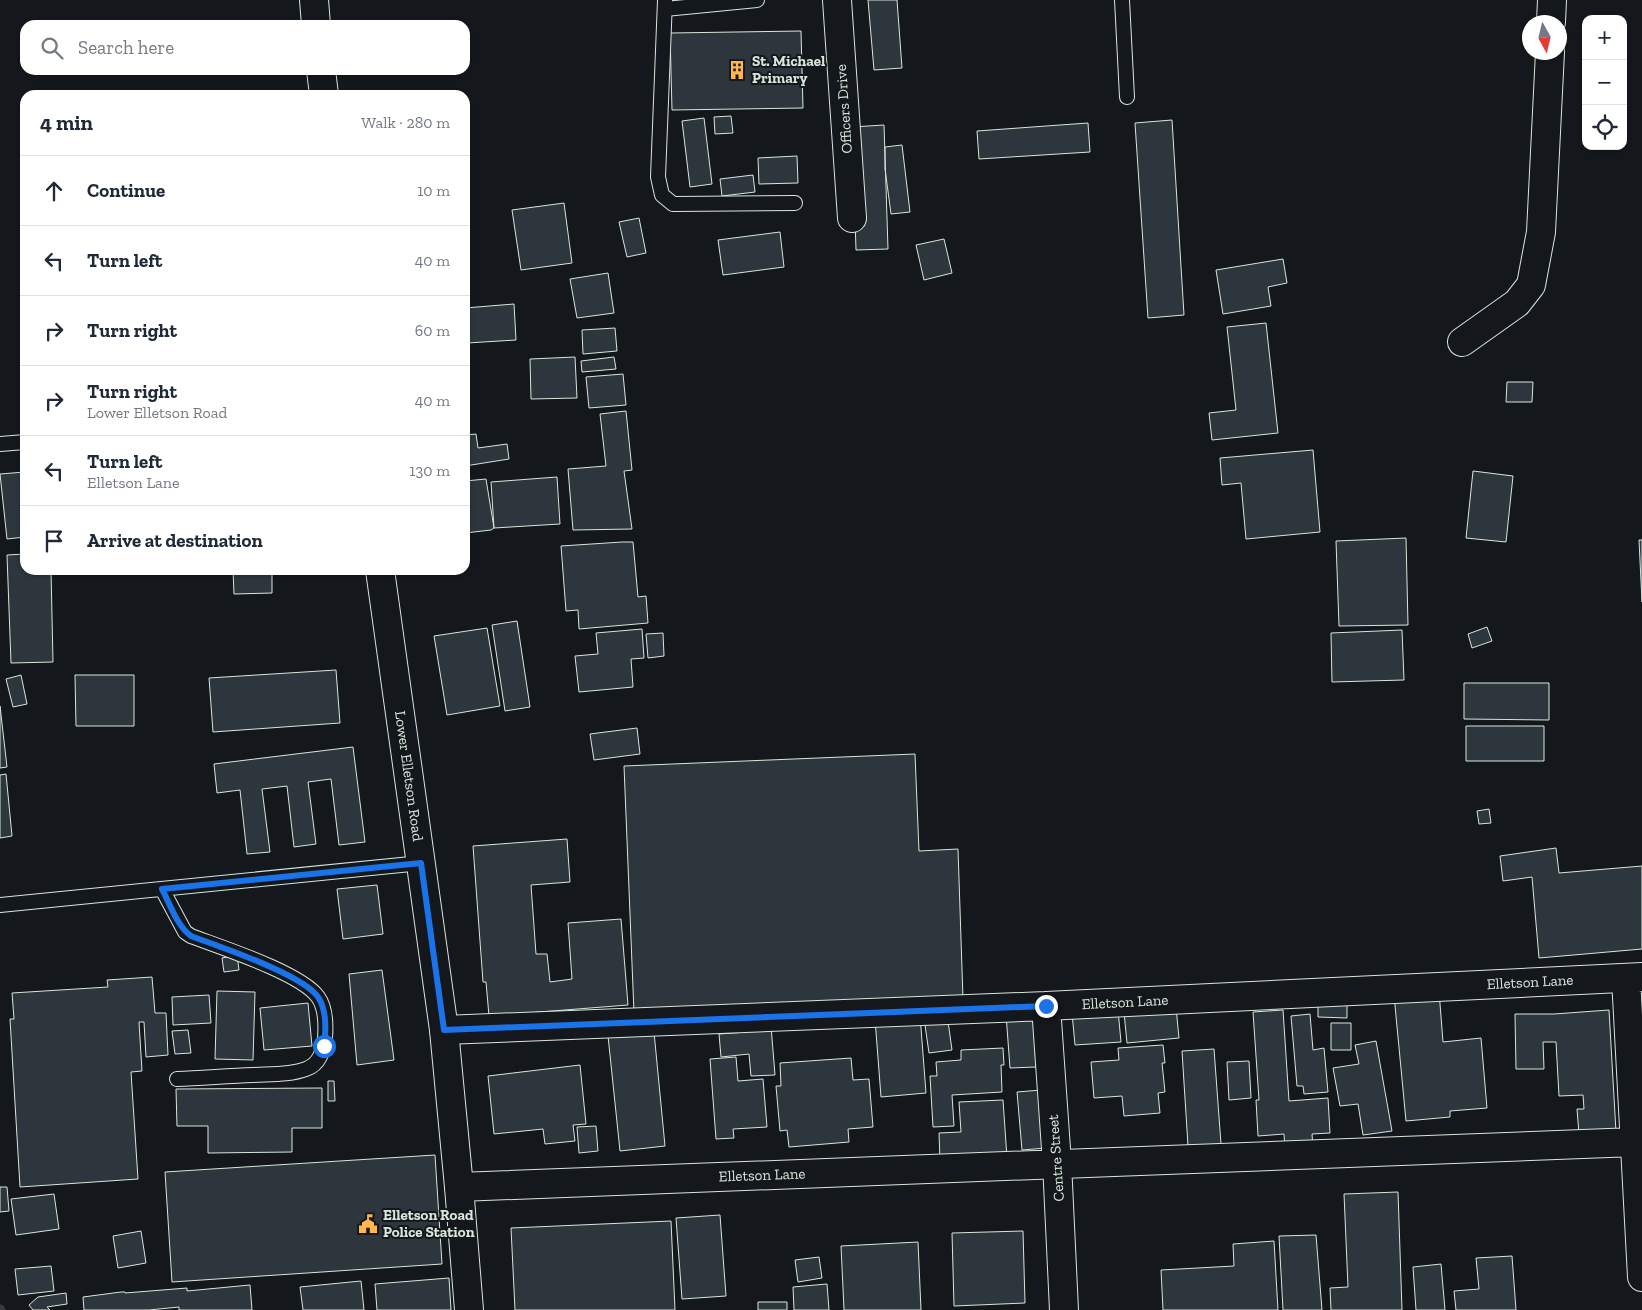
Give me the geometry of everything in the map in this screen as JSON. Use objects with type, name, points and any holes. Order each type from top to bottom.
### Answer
[{"type":"street","points":[[314,0],[316,20]]},
{"type":"street","name":"Officers Drive","points":[[837,0],[852,218]]},
{"type":"street","points":[[1551,15],[1552,0]]},
{"type":"street","points":[[1462,342],[1518,303],[1531,284],[1541,232],[1550,60]]},
{"type":"street","points":[[322,75],[323,90]]},
{"type":"street","name":"Lower Elletson Road","points":[[381,575],[444,1030],[469,1310]]},
{"type":"street","points":[[1634,978],[1635,1142],[1642,1277]]},
{"type":"street","name":"Elletson Lane","points":[[444,1030],[1046,1006],[1634,978]]},
{"type":"street","name":"Centre Street","points":[[1046,1006],[1057,1163],[1064,1310]]},
{"type":"street","name":"Elletson Lane","points":[[459,1187],[1635,1142]]},
{"type":"lane","points":[[757,0],[665,4],[658,177],[662,195],[673,204],[795,203]]},
{"type":"lane","points":[[1122,0],[1127,97]]},
{"type":"lane","points":[[0,444],[20,442]]},
{"type":"lane","points":[[0,906],[421,863]]},
{"type":"lane","points":[[162,889],[185,932],[258,962],[302,983],[318,997],[324,1013],[325,1035],[320,1057],[315,1064],[307,1069],[286,1074],[177,1079]]},
{"type":"building","points":[[868,0],[897,0],[902,68],[874,70]]},
{"type":"building","name":"St. Michael Primary","points":[[801,31],[803,108],[672,110],[670,33]]},
{"type":"building","points":[[731,116],[733,133],[715,134],[714,117]]},
{"type":"building","points":[[704,118],[712,184],[690,187],[682,121]]},
{"type":"building","points":[[1172,120],[1184,315],[1148,318],[1135,123]]},
{"type":"building","points":[[1088,123],[1090,152],[979,159],[977,131]]},
{"type":"building","points":[[884,125],[888,249],[856,250],[852,127]]},
{"type":"building","points":[[902,145],[910,212],[891,214],[885,169],[885,147]]},
{"type":"building","points":[[797,156],[798,183],[759,184],[758,158]]},
{"type":"building","points":[[753,175],[755,192],[722,196],[720,179]]},
{"type":"building","points":[[564,203],[572,263],[521,270],[512,210]]},
{"type":"building","points":[[639,218],[646,253],[627,257],[619,222]]},
{"type":"building","points":[[780,232],[784,267],[723,275],[718,240]]},
{"type":"building","points":[[944,239],[952,273],[924,280],[916,245]]},
{"type":"building","points":[[1283,259],[1287,283],[1268,287],[1271,306],[1223,314],[1216,270]]},
{"type":"building","points":[[608,273],[614,313],[577,318],[570,279]]},
{"type":"building","points":[[514,304],[516,340],[470,343],[470,308]]},
{"type":"building","points":[[1266,323],[1278,433],[1212,440],[1209,413],[1236,410],[1227,327]]},
{"type":"building","points":[[615,328],[617,351],[583,354],[582,330]]},
{"type":"building","points":[[575,357],[577,398],[531,399],[530,359]]},
{"type":"building","points":[[614,357],[616,369],[582,372],[581,361]]},
{"type":"building","points":[[623,374],[626,405],[589,408],[586,377]]},
{"type":"building","points":[[1507,382],[1533,382],[1532,402],[1506,402]]},
{"type":"building","points":[[626,411],[632,470],[624,471],[632,529],[573,530],[568,469],[606,466],[600,414]]},
{"type":"building","points":[[476,434],[478,448],[507,444],[509,459],[470,465],[470,435]]},
{"type":"building","points":[[1313,450],[1320,532],[1246,539],[1241,483],[1222,485],[1220,458]]},
{"type":"building","points":[[1473,471],[1513,476],[1506,542],[1466,538]]},
{"type":"building","points":[[20,472],[20,538],[7,539],[0,474]]},
{"type":"building","points":[[557,477],[560,524],[494,528],[491,482]]},
{"type":"building","points":[[486,479],[494,528],[491,530],[470,532],[470,481]]},
{"type":"building","points":[[1406,538],[1408,625],[1339,626],[1336,541]]},
{"type":"building","points":[[1639,540],[1642,540],[1642,602]]},
{"type":"building","points":[[633,542],[638,597],[646,596],[648,623],[579,629],[578,610],[566,611],[561,546]]},
{"type":"building","points":[[20,554],[20,575],[51,575],[53,662],[11,663],[7,555]]},
{"type":"building","points":[[233,575],[272,575],[272,593],[234,594]]},
{"type":"building","points":[[517,621],[530,707],[505,711],[492,625]]},
{"type":"building","points":[[1487,627],[1492,641],[1472,648],[1468,634]]},
{"type":"building","points":[[487,628],[500,706],[447,715],[434,636]]},
{"type":"building","points":[[642,629],[644,658],[631,659],[633,687],[579,692],[575,656],[598,654],[596,633]]},
{"type":"building","points":[[1402,630],[1404,680],[1332,682],[1331,633]]},
{"type":"building","points":[[663,633],[664,656],[648,658],[646,634]]},
{"type":"building","points":[[336,670],[340,723],[213,732],[209,678]]},
{"type":"building","points":[[21,675],[27,704],[13,707],[6,679]]},
{"type":"building","points":[[75,675],[134,675],[134,726],[76,726]]},
{"type":"building","points":[[1464,683],[1549,683],[1549,720],[1464,719]]},
{"type":"building","points":[[0,706],[7,767],[0,768]]},
{"type":"building","points":[[1466,726],[1544,726],[1544,761],[1466,761]]},
{"type":"building","points":[[637,728],[640,754],[594,760],[590,734]]},
{"type":"building","points":[[353,747],[365,842],[339,845],[331,779],[308,782],[316,844],[294,847],[287,786],[262,789],[270,852],[247,854],[240,790],[217,793],[214,764]]},
{"type":"building","points":[[915,754],[919,851],[958,849],[963,999],[634,1013],[624,766]]},
{"type":"building","points":[[6,774],[12,836],[0,838],[0,775]]},
{"type":"building","points":[[1489,809],[1491,823],[1479,824],[1477,811]]},
{"type":"building","points":[[567,839],[570,882],[531,885],[536,954],[547,954],[550,982],[572,979],[568,923],[621,919],[628,1005],[489,1016],[486,982],[483,982],[473,846]]},
{"type":"building","points":[[1556,848],[1559,873],[1642,866],[1642,949],[1539,958],[1532,877],[1503,881],[1500,856]]},
{"type":"building","points":[[377,885],[383,934],[343,939],[337,889]]},
{"type":"building","points":[[237,955],[239,970],[224,972],[222,958]]},
{"type":"building","points":[[382,970],[394,1060],[357,1065],[349,974]]},
{"type":"building","points":[[152,977],[155,1013],[166,1013],[168,1055],[146,1057],[144,1022],[139,1022],[142,1071],[131,1072],[138,1179],[20,1187],[10,1019],[14,1019],[12,993],[108,987],[107,980]]},
{"type":"building","points":[[217,991],[255,992],[253,1060],[215,1059]]},
{"type":"building","points":[[1439,991],[1443,1042],[1481,1038],[1487,1108],[1450,1111],[1450,1117],[1406,1121],[1394,995]]},
{"type":"building","points":[[209,995],[211,1023],[173,1025],[172,997]]},
{"type":"building","points":[[308,1003],[312,1046],[264,1050],[260,1008]]},
{"type":"building","points":[[1318,1003],[1347,1004],[1347,1018],[1318,1017]]},
{"type":"building","points":[[1176,1007],[1179,1038],[1127,1043],[1124,1012]]},
{"type":"building","points":[[1118,1010],[1121,1042],[1075,1045],[1072,1013]]},
{"type":"building","points":[[1283,1010],[1289,1101],[1328,1098],[1330,1133],[1312,1134],[1313,1148],[1285,1150],[1284,1134],[1258,1136],[1256,1100],[1259,1100],[1253,1012]]},
{"type":"building","points":[[1609,1010],[1616,1132],[1579,1134],[1577,1109],[1584,1109],[1583,1095],[1559,1096],[1556,1042],[1543,1042],[1544,1069],[1516,1069],[1515,1014],[1554,1014]]},
{"type":"building","points":[[1033,1013],[1036,1067],[1010,1068],[1006,1014]]},
{"type":"building","points":[[947,1014],[952,1050],[929,1053],[924,1018]]},
{"type":"building","points":[[1310,1014],[1313,1050],[1324,1048],[1328,1092],[1304,1094],[1303,1086],[1297,1086],[1291,1016]]},
{"type":"building","points":[[920,1015],[926,1093],[881,1097],[875,1019]]},
{"type":"building","points":[[1331,1023],[1351,1023],[1351,1050],[1331,1050]]},
{"type":"building","points":[[771,1026],[775,1075],[751,1076],[749,1054],[721,1057],[719,1034],[747,1032],[747,1027]]},
{"type":"building","points":[[188,1030],[191,1053],[175,1054],[172,1031]]},
{"type":"building","points":[[654,1032],[665,1146],[620,1151],[608,1036]]},
{"type":"building","points":[[1376,1041],[1392,1131],[1363,1135],[1358,1104],[1340,1106],[1333,1068],[1359,1064],[1355,1045]]},
{"type":"building","points":[[1163,1045],[1165,1063],[1162,1063],[1165,1092],[1158,1093],[1160,1113],[1124,1116],[1122,1096],[1094,1098],[1091,1062],[1119,1060],[1118,1048]]},
{"type":"building","points":[[1003,1048],[1004,1065],[1001,1065],[1002,1092],[952,1095],[954,1126],[933,1127],[930,1076],[937,1076],[936,1062],[961,1060],[961,1050]]},
{"type":"building","points":[[1214,1049],[1221,1144],[1188,1146],[1182,1051]]},
{"type":"building","points":[[736,1057],[738,1081],[763,1079],[767,1127],[733,1129],[734,1138],[716,1139],[710,1059]]},
{"type":"building","points":[[851,1058],[853,1080],[869,1079],[873,1127],[848,1129],[849,1142],[789,1147],[787,1130],[780,1131],[776,1086],[781,1086],[780,1063]]},
{"type":"building","points":[[1249,1061],[1251,1098],[1229,1100],[1227,1062]]},
{"type":"building","points":[[580,1065],[586,1124],[573,1125],[575,1141],[545,1144],[543,1129],[494,1134],[488,1076]]},
{"type":"building","points":[[328,1081],[334,1081],[335,1101],[328,1101]]},
{"type":"building","points":[[322,1088],[322,1128],[292,1128],[292,1152],[208,1153],[208,1126],[177,1126],[176,1089]]},
{"type":"building","points":[[1041,1090],[1046,1148],[1022,1150],[1017,1092]]},
{"type":"building","points":[[1003,1100],[1007,1158],[940,1161],[939,1133],[961,1132],[959,1102]]},
{"type":"building","points":[[596,1126],[598,1151],[579,1153],[577,1127]]},
{"type":"building","points":[[435,1155],[442,1264],[172,1282],[165,1172]]},
{"type":"building","points":[[0,1187],[7,1187],[9,1211],[0,1212]]},
{"type":"building","points":[[1398,1192],[1402,1310],[1331,1310],[1330,1288],[1348,1287],[1344,1194]]},
{"type":"building","points":[[54,1194],[59,1229],[16,1235],[11,1199]]},
{"type":"building","points":[[720,1215],[726,1296],[682,1299],[676,1218]]},
{"type":"building","points":[[671,1221],[675,1310],[515,1310],[511,1228]]},
{"type":"building","points":[[141,1231],[146,1263],[118,1268],[113,1236]]},
{"type":"building","points":[[1023,1231],[1025,1303],[954,1306],[952,1233]]},
{"type":"building","points":[[1316,1235],[1322,1310],[1283,1310],[1279,1236]]},
{"type":"building","points":[[1274,1241],[1278,1310],[1163,1310],[1161,1270],[1234,1266],[1233,1244]]},
{"type":"building","points":[[918,1242],[921,1310],[844,1310],[841,1246]]},
{"type":"building","points":[[1512,1256],[1516,1310],[1456,1310],[1454,1291],[1479,1289],[1476,1258]]},
{"type":"building","points":[[819,1257],[822,1278],[798,1282],[795,1260]]},
{"type":"building","points":[[1441,1264],[1445,1310],[1416,1310],[1413,1267]]},
{"type":"building","points":[[51,1266],[54,1291],[18,1295],[15,1269]]},
{"type":"building","points":[[449,1278],[451,1310],[377,1310],[375,1284]]},
{"type":"building","points":[[361,1281],[364,1310],[303,1310],[300,1287]]},
{"type":"building","points":[[827,1284],[829,1310],[794,1310],[793,1287]]},
{"type":"building","points":[[250,1285],[252,1310],[179,1310],[179,1307],[149,1310],[84,1310],[83,1297],[121,1292],[187,1288],[187,1291]]},
{"type":"building","points":[[66,1293],[67,1304],[47,1307],[50,1310],[33,1310],[29,1305],[38,1297]]},
{"type":"building","points":[[758,1302],[787,1302],[787,1310],[758,1310]]},
{"type":"place","name":"St. Michael Primary","points":[[737,70]]},
{"type":"place","name":"Elletson Road Police Station","points":[[368,1224]]},
{"type":"route","points":[[324,1046],[324,1013],[318,997],[302,983],[258,962],[185,932],[162,889],[421,863],[444,1030],[632,1021],[1046,1006]]}]
